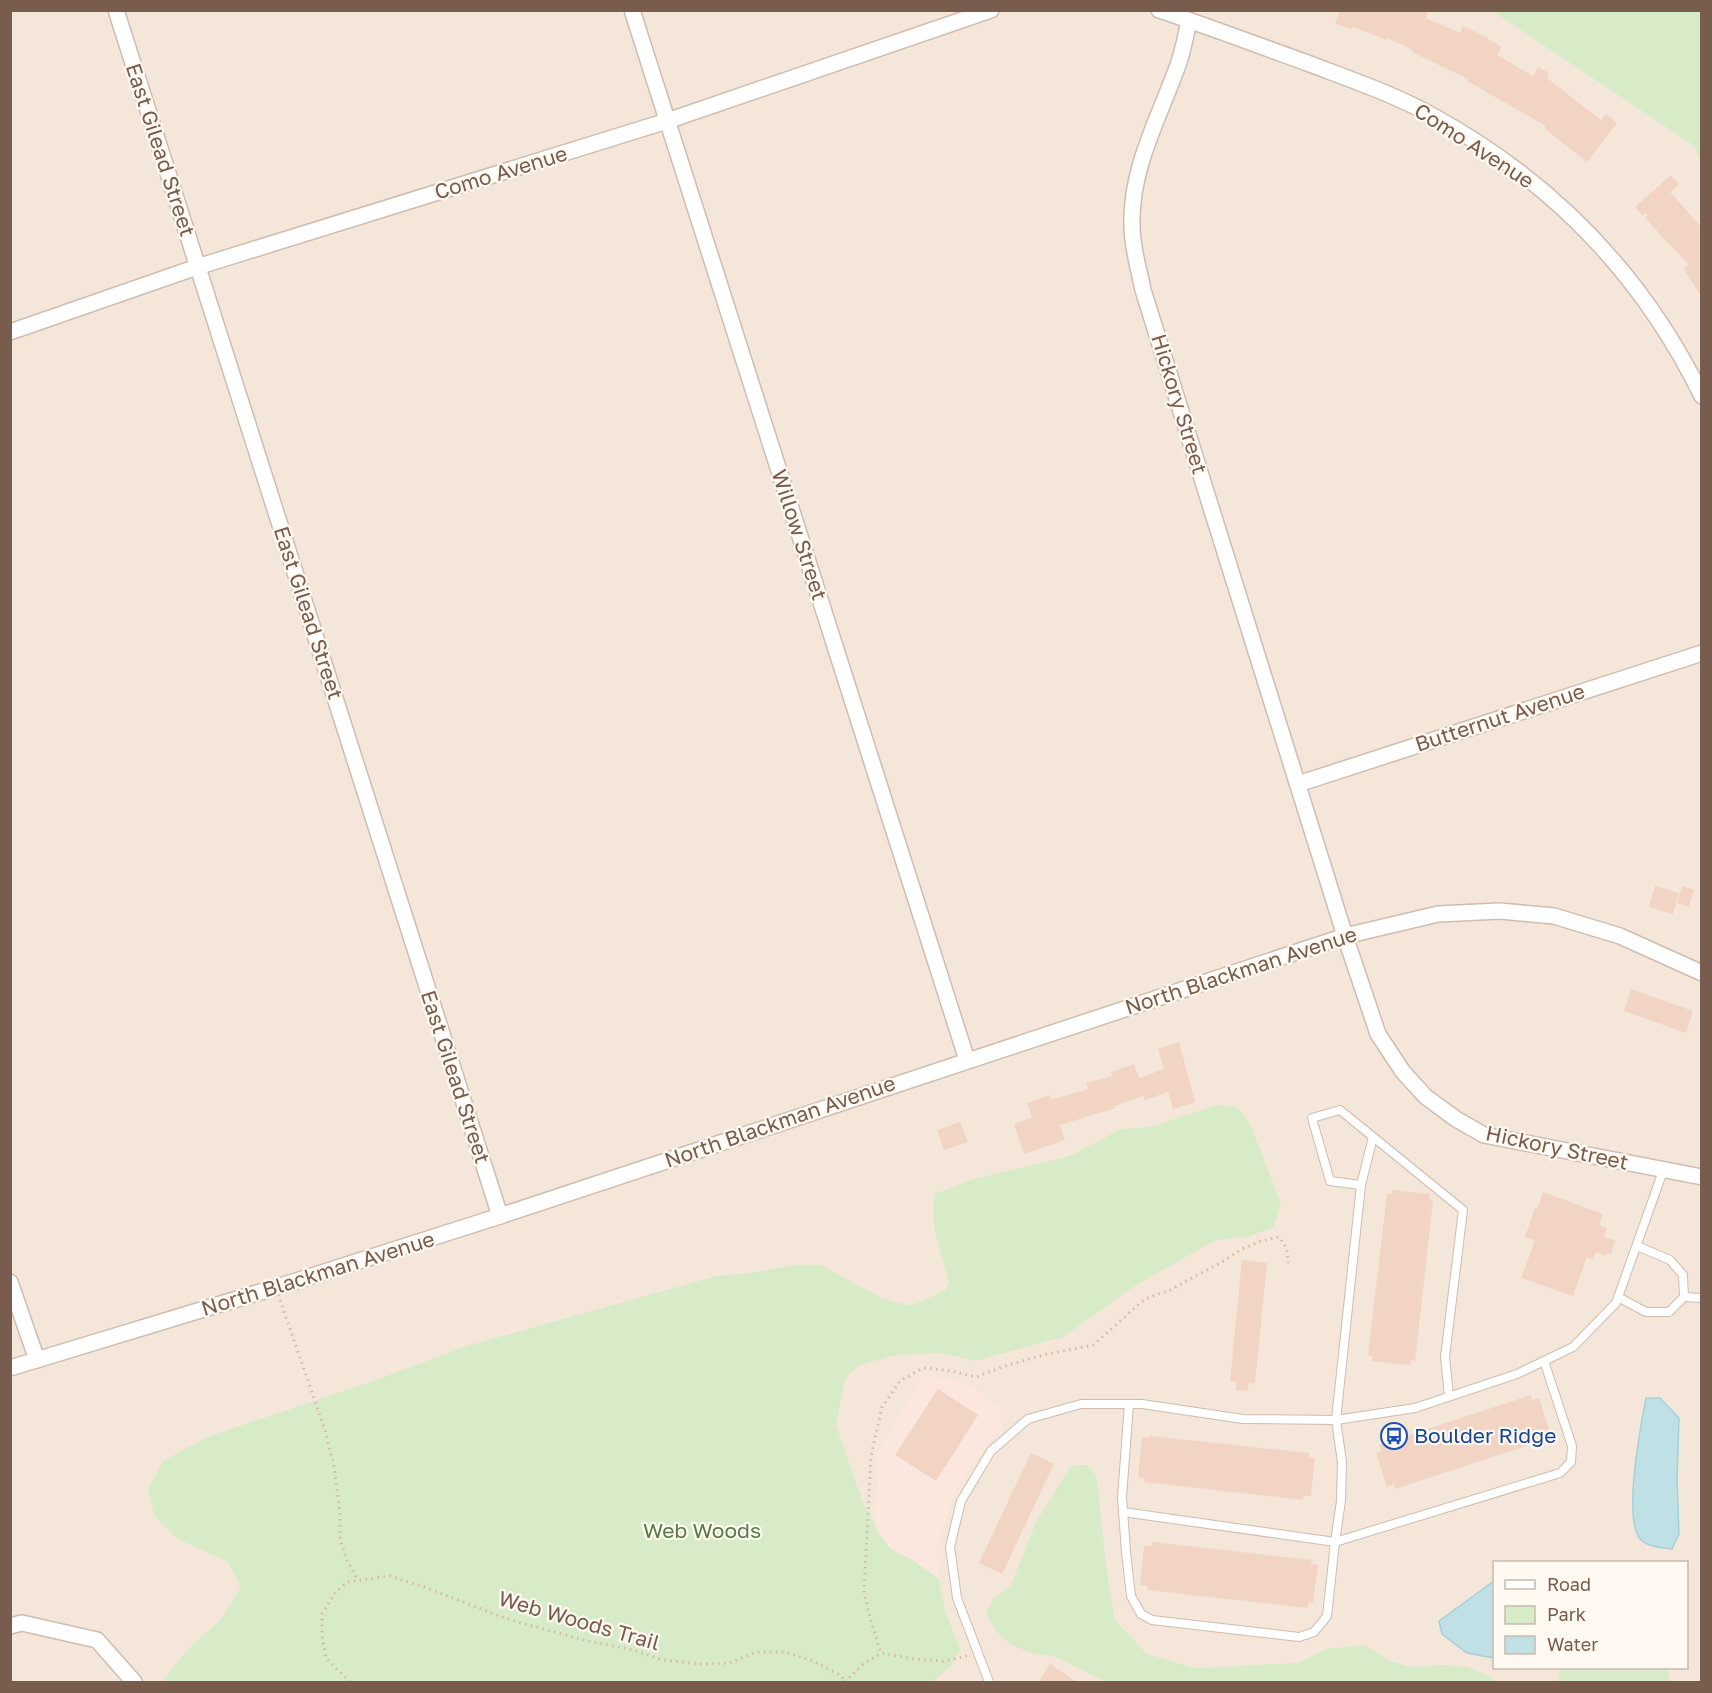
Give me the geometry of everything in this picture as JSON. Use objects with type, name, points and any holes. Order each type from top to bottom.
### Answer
[{"type":"street","name":"East Gilead Street","points":[[116,10],[500,1216]]},
{"type":"street","name":"Willow Street","points":[[632,10],[967,1060]]},
{"type":"street","name":"Como Avenue","points":[[10,332],[197,267],[667,121],[991,10]]},
{"type":"street","name":"Como Avenue","points":[[1159,10],[1344,76],[1408,104],[1456,130],[1518,171],[1576,219],[1646,300],[1679,353],[1701,396]]},
{"type":"street","name":"Hickory Street","points":[[1189,20],[1179,62],[1141,158],[1135,187],[1132,226],[1135,250],[1143,290],[1345,936],[1378,1034],[1403,1072],[1426,1097],[1448,1114],[1484,1135],[1701,1177]]},
{"type":"street","name":"Butternut Avenue","points":[[1298,784],[1701,652]]},
{"type":"street","name":"North Blackman Avenue","points":[[10,1368],[275,1288],[500,1216],[1345,936],[1438,914],[1500,912],[1554,916],[1620,936],[1701,973]]},
{"type":"street","points":[[10,1282],[37,1360]]},
{"type":"street","points":[[10,1626],[22,1623],[97,1640],[134,1683]]},
{"type":"lane","points":[[1361,1185],[1330,1181],[1312,1118],[1340,1110],[1462,1209],[1445,1357],[1449,1396]]},
{"type":"lane","points":[[1129,1404],[1122,1497],[1131,1596],[1141,1614],[1152,1620],[1299,1637],[1314,1632],[1327,1616],[1341,1501],[1342,1462],[1336,1420],[1361,1185],[1373,1137]]},
{"type":"lane","points":[[989,1683],[957,1598],[950,1546],[961,1501],[991,1451],[1028,1419],[1081,1404],[1142,1404],[1243,1419],[1336,1420],[1415,1408],[1517,1374],[1573,1347],[1616,1303],[1663,1171]]},
{"type":"lane","points":[[1641,1233],[1650,1251]]},
{"type":"lane","points":[[1618,1297],[1646,1312],[1669,1312],[1684,1297],[1683,1275],[1670,1260],[1636,1246]]},
{"type":"lane","points":[[1684,1297],[1701,1298]]},
{"type":"lane","points":[[1123,1512],[1335,1542],[1560,1473],[1571,1462],[1572,1446],[1544,1361]]},
{"type":"path","points":[[275,1288],[325,1430],[334,1466],[340,1513],[340,1539],[347,1561],[358,1580]]},
{"type":"path","name":"Web Woods Trail","points":[[350,1683],[326,1658],[322,1635],[322,1614],[336,1592],[347,1582],[390,1576],[510,1620],[588,1641],[629,1649],[663,1660],[729,1664],[756,1652],[785,1652],[813,1661],[840,1675],[846,1682]]},
{"type":"path","points":[[846,1682],[862,1665],[881,1653]]},
{"type":"shaded area","points":[[11,11],[1492,11],[1694,146],[1702,162],[1701,1682],[913,1682],[264,1608],[166,1682],[11,1682]],"holes":[[[1000,1409],[1002,1429],[958,1484],[935,1549],[938,1579],[911,1559],[875,1512],[878,1489],[876,1456]]]},
{"type":"shaded area","points":[[924,1376],[953,1380],[976,1389],[1001,1410],[1002,1429],[958,1484],[935,1549],[939,1579],[911,1559],[891,1550],[880,1535],[875,1512],[878,1489],[876,1456]]},
{"type":"green space","points":[[1492,11],[1701,11],[1701,162],[1694,146]]},
{"type":"green space","name":"Web Woods","points":[[1216,1105],[1237,1107],[1250,1123],[1281,1204],[1273,1228],[1247,1237],[1216,1240],[1136,1285],[1063,1337],[975,1361],[941,1353],[897,1355],[859,1365],[845,1379],[836,1425],[862,1500],[880,1535],[891,1549],[911,1559],[939,1579],[945,1611],[960,1649],[951,1666],[932,1682],[162,1682],[186,1651],[221,1619],[241,1587],[228,1562],[178,1539],[155,1517],[148,1489],[163,1461],[207,1437],[368,1383],[467,1346],[717,1276],[793,1265],[821,1265],[883,1299],[911,1306],[946,1290],[949,1282],[934,1228],[934,1194],[974,1179],[1070,1156],[1121,1129],[1151,1127]]},
{"type":"green space","points":[[1088,1465],[1097,1479],[1106,1566],[1115,1620],[1147,1654],[1195,1668],[1298,1663],[1326,1649],[1365,1645],[1392,1662],[1411,1667],[1442,1665],[1468,1667],[1497,1682],[1106,1682],[1056,1657],[1035,1654],[1011,1645],[995,1630],[986,1612],[992,1600],[1011,1585],[1036,1522],[1071,1466]]},
{"type":"green space","points":[[1559,1669],[1669,1669],[1669,1682],[1556,1682]]},
{"type":"water","points":[[1646,1398],[1660,1398],[1679,1418],[1677,1479],[1679,1534],[1672,1549],[1656,1547],[1641,1540],[1636,1530],[1633,1513],[1634,1472]]},
{"type":"water","points":[[1493,1582],[1493,1658],[1467,1653],[1442,1634],[1439,1621]]},
{"type":"building","points":[[1340,10],[1429,10],[1426,18],[1460,33],[1463,26],[1478,33],[1502,47],[1497,55],[1533,76],[1538,67],[1549,73],[1547,78],[1601,120],[1606,114],[1617,123],[1587,162],[1544,128],[1546,126],[1467,81],[1468,79],[1387,38],[1387,40],[1353,27],[1352,30],[1335,23]]},
{"type":"building","points":[[1671,175],[1679,184],[1670,192],[1701,227],[1701,296],[1684,269],[1689,265],[1645,218],[1648,215],[1646,213],[1643,216],[1635,207]]},
{"type":"building","points":[[1655,886],[1679,893],[1673,914],[1649,907]]},
{"type":"building","points":[[1682,886],[1694,890],[1689,907],[1677,903]]},
{"type":"building","points":[[1631,989],[1693,1011],[1686,1033],[1624,1011]]},
{"type":"building","points":[[1179,1042],[1195,1102],[1173,1109],[1168,1092],[1145,1100],[1143,1096],[1114,1106],[1115,1108],[1060,1125],[1065,1140],[1024,1154],[1014,1124],[1032,1117],[1027,1103],[1050,1095],[1051,1100],[1088,1089],[1086,1083],[1112,1076],[1111,1072],[1134,1064],[1139,1078],[1164,1069],[1158,1049]]},
{"type":"building","points":[[960,1122],[968,1142],[944,1150],[937,1130]]},
{"type":"building","points":[[1392,1190],[1430,1194],[1429,1199],[1433,1200],[1415,1361],[1411,1360],[1410,1365],[1372,1361],[1372,1356],[1368,1355],[1387,1194],[1392,1194]]},
{"type":"building","points":[[1543,1192],[1603,1214],[1599,1225],[1607,1228],[1604,1237],[1615,1241],[1611,1254],[1607,1253],[1606,1256],[1596,1252],[1593,1260],[1587,1257],[1573,1296],[1521,1278],[1535,1241],[1525,1237]]},
{"type":"building","points":[[1242,1260],[1267,1263],[1255,1383],[1249,1383],[1248,1391],[1236,1390],[1236,1382],[1230,1381]]},
{"type":"building","points":[[938,1389],[978,1415],[936,1481],[895,1455]]},
{"type":"building","points":[[1531,1395],[1532,1400],[1539,1398],[1550,1432],[1545,1434],[1547,1439],[1395,1489],[1394,1484],[1387,1487],[1376,1453],[1381,1451],[1379,1445]]},
{"type":"building","points":[[1150,1436],[1309,1453],[1309,1457],[1315,1458],[1311,1496],[1304,1496],[1303,1500],[1144,1482],[1145,1478],[1138,1477],[1142,1437],[1149,1438]]},
{"type":"building","points":[[1031,1453],[1054,1464],[1002,1574],[979,1563]]},
{"type":"building","points":[[1152,1542],[1312,1560],[1311,1564],[1318,1565],[1313,1603],[1309,1602],[1308,1608],[1147,1590],[1148,1586],[1140,1585],[1144,1545],[1152,1546]]},
{"type":"building","points":[[1050,1664],[1078,1683],[1038,1683]]},
{"type":"place","name":"Boulder Ridge","points":[[1394,1436]]}]
